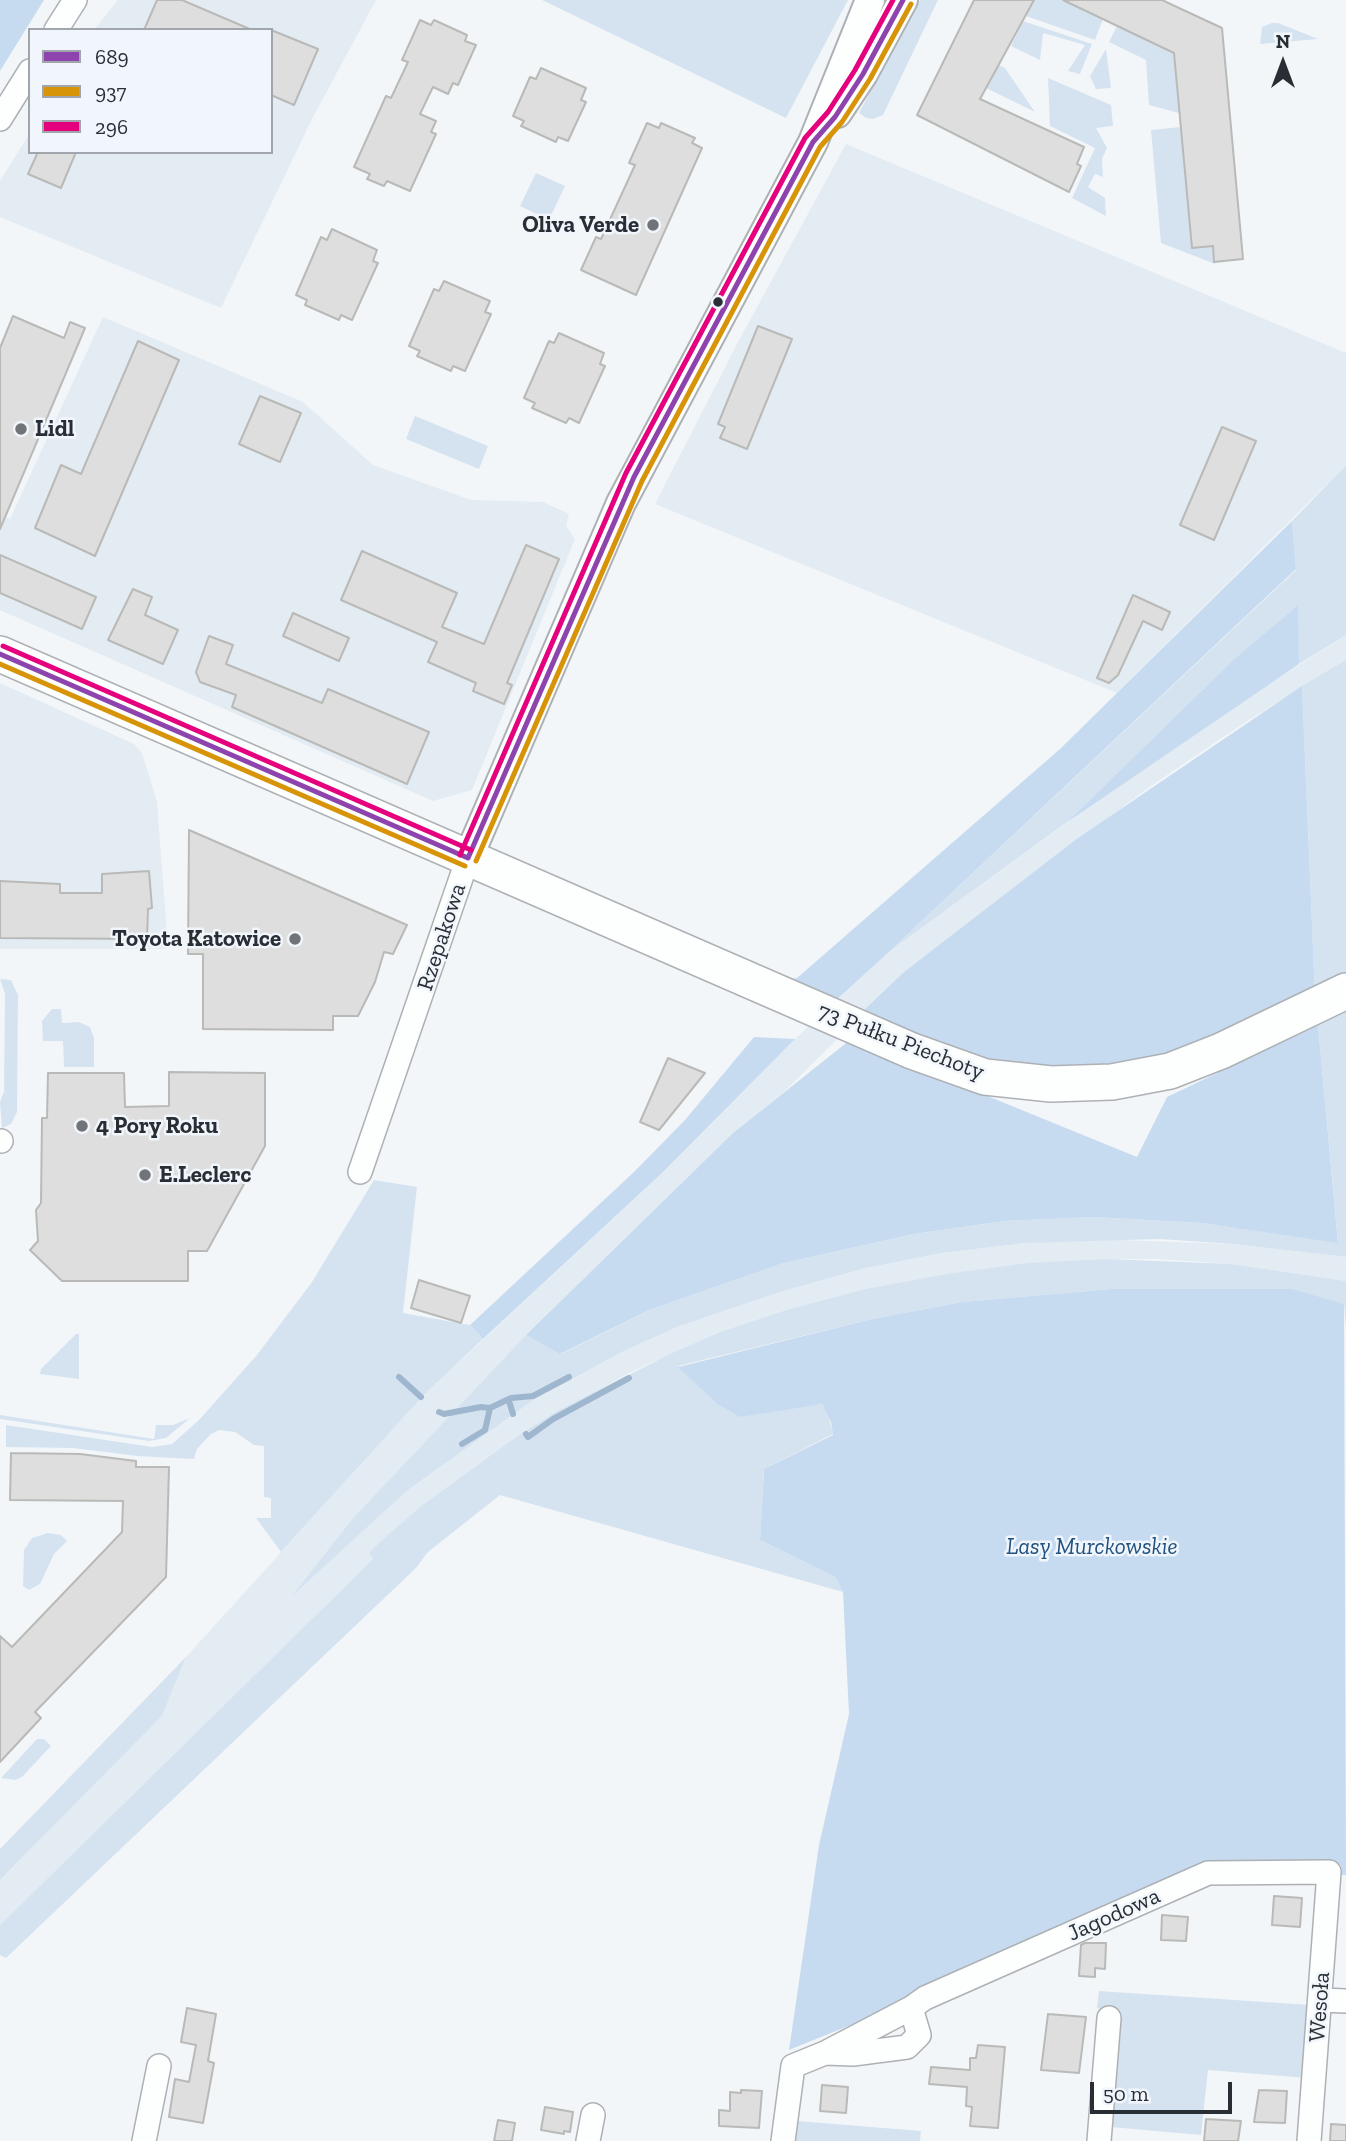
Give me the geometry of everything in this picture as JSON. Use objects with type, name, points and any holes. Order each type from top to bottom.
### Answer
[{"type":"main road","name":"73 Pułku Piechoty","points":[[0,654],[912,1051],[985,1077],[1051,1084],[1112,1082],[1170,1071],[1221,1051],[1346,991]]},
{"type":"street","name":"Rzepakowa","points":[[360,1172],[468,858],[621,503],[813,142],[870,0]]},
{"type":"street","name":"Rzepakowa","points":[[813,142],[835,117],[863,75],[902,0]]},
{"type":"street","points":[[57,28],[73,3]]},
{"type":"street","points":[[0,119],[28,74]]},
{"type":"street","name":"Wesoła","points":[[1309,2141],[1322,2000],[1329,1872]]},
{"type":"street","name":"Jagodowa","points":[[783,2141],[790,2069],[800,2061],[825,2053],[925,1998],[1208,1873],[1329,1872]]},
{"type":"street","points":[[1322,2000],[1346,2001]]},
{"type":"street","name":"Jagodowa","points":[[825,2053],[853,2054],[907,2047],[919,2035],[911,2008]]},
{"type":"street","points":[[1099,2141],[1109,2018]]},
{"type":"street","points":[[144,2141],[159,2066]]},
{"type":"street","points":[[588,2141],[593,2115]]},
{"type":"shaded area","points":[[118,0],[376,0],[312,119],[221,308],[0,217],[0,181],[28,136],[28,154],[273,154],[273,28],[96,28]]},
{"type":"shaded area","points":[[542,0],[848,0],[786,118]]},
{"type":"shaded area","points":[[920,0],[938,0],[883,115],[873,119],[866,118],[859,113]]},
{"type":"shaded area","points":[[1034,0],[1063,0],[1103,19],[1095,40],[1026,16]]},
{"type":"shaded area","points":[[1023,21],[1092,44],[1080,74],[1068,71],[1085,45],[1043,33],[1040,60],[1011,46]]},
{"type":"shaded area","points":[[1272,23],[1318,39],[1260,44],[1262,27]]},
{"type":"shaded area","points":[[1117,26],[1174,53],[1179,113],[1149,105],[1146,60],[1109,42]]},
{"type":"shaded area","points":[[1106,49],[1111,88],[1096,89],[1090,76]]},
{"type":"shaded area","points":[[997,64],[1005,68],[1035,112],[986,88]]},
{"type":"shaded area","points":[[1048,78],[1111,105],[1113,126],[1096,128],[1107,148],[1102,159],[1103,177],[1095,174],[1088,187],[1105,198],[1106,216],[1072,198],[1095,148],[1050,126]]},
{"type":"shaded area","points":[[1181,127],[1192,248],[1213,246],[1215,264],[1161,243],[1151,130]]},
{"type":"shaded area","points":[[846,144],[1346,353],[1346,465],[1117,693],[655,504],[738,342]]},
{"type":"shaded area","points":[[536,173],[565,186],[549,220],[520,206]]},
{"type":"shaded area","points":[[103,317],[303,402],[373,465],[471,500],[543,502],[569,514],[566,526],[575,539],[472,790],[433,801],[0,610],[0,515],[10,519]]},
{"type":"shaded area","points":[[415,416],[488,446],[479,469],[406,439]]},
{"type":"shaded area","points":[[1346,465],[1346,635],[1299,664],[1297,606],[1234,659],[1066,823],[890,951],[1296,570],[1292,521]]},
{"type":"shaded area","points":[[1346,635],[1346,660],[1241,725],[1148,788],[904,972],[785,1091],[733,1133],[526,1335],[353,1518],[295,1593],[408,1490],[535,1399],[626,1350],[677,1327],[780,1292],[862,1269],[942,1253],[1091,1239],[1233,1244],[1346,1257],[1346,1281],[1232,1264],[1157,1259],[1108,1259],[946,1274],[865,1289],[786,1310],[720,1332],[633,1371],[516,1437],[421,1506],[370,1553],[373,1559],[0,1925],[0,1880],[162,1716],[186,1657],[424,1395],[663,1172],[795,1039],[890,951],[1118,786],[1225,712]]},
{"type":"shaded area","points":[[1346,660],[1346,979],[1315,995],[1302,686]]},
{"type":"shaded area","points":[[0,683],[134,744],[142,753],[157,802],[168,949],[0,949]]},
{"type":"shaded area","points":[[0,979],[11,980],[18,995],[17,1112],[11,1124],[2,1128],[0,1102],[4,1092],[5,994]]},
{"type":"shaded area","points":[[52,1009],[61,1009],[62,1023],[79,1022],[90,1027],[94,1038],[94,1067],[64,1067],[63,1041],[43,1041],[42,1021]]},
{"type":"shaded area","points":[[1346,1010],[1346,1257],[1233,1244],[1159,1239],[1026,1243],[942,1253],[862,1269],[780,1292],[677,1327],[626,1350],[535,1399],[408,1490],[292,1596],[353,1518],[526,1335],[561,1354],[649,1310],[784,1263],[914,1234],[1005,1221],[1093,1217],[1202,1223],[1338,1242],[1318,1025]]},
{"type":"shaded area","points":[[374,1180],[417,1187],[403,1313],[470,1325],[483,1339],[424,1395],[281,1552],[256,1518],[271,1518],[271,1498],[264,1497],[264,1446],[254,1445],[235,1432],[219,1430],[211,1434],[197,1449],[194,1459],[137,1456],[73,1448],[6,1447],[6,1425],[152,1447],[172,1444],[199,1420],[257,1355],[312,1282]]},
{"type":"shaded area","points":[[1108,1259],[1232,1264],[1346,1281],[1346,1328],[1344,1304],[1191,1290],[1111,1289],[962,1302],[872,1319],[678,1366],[716,1403],[794,1407],[822,1404],[828,1413],[833,1434],[764,1469],[760,1540],[835,1577],[843,1592],[500,1495],[428,1552],[416,1568],[6,1958],[0,1955],[0,1925],[373,1559],[369,1553],[421,1506],[516,1437],[559,1410],[670,1354],[720,1332],[786,1310],[865,1289],[946,1274],[1028,1263]]},
{"type":"shaded area","points":[[79,1334],[79,1379],[40,1374],[41,1369]]},
{"type":"shaded area","points":[[0,1415],[154,1439],[156,1425],[173,1425],[190,1418],[166,1438],[149,1441],[0,1419]]},
{"type":"shaded area","points":[[48,1533],[61,1535],[67,1541],[54,1554],[40,1584],[29,1590],[23,1586],[24,1550],[32,1538]]},
{"type":"shaded area","points":[[186,1657],[162,1716],[0,1880],[0,1849]]},
{"type":"shaded area","points":[[37,1739],[44,1739],[51,1746],[22,1777],[15,1780],[1,1778]]},
{"type":"shaded area","points":[[1099,1991],[1310,2005],[1307,2078],[1208,2070],[1201,2135],[1111,2127],[1117,2011],[1097,2008]]},
{"type":"shaded area","points":[[785,2120],[921,2131],[920,2141],[783,2141]]},
{"type":"green space","points":[[0,0],[44,0],[0,71]]},
{"type":"green space","points":[[1292,521],[1296,569],[832,1004],[783,981],[797,978],[1060,749]]},
{"type":"green space","points":[[1298,605],[1299,664],[1066,823],[1234,659]]},
{"type":"green space","points":[[1302,686],[1315,995],[1164,1055],[1094,1067],[1054,1068],[981,1060],[859,1015],[904,972],[1078,838]]},
{"type":"green space","points":[[1318,1025],[1338,1243],[1202,1223],[1093,1217],[1005,1221],[914,1234],[784,1263],[649,1310],[560,1354],[526,1335],[733,1133],[850,1040],[1137,1157],[1167,1097]]},
{"type":"green space","points":[[754,1037],[795,1039],[663,1172],[483,1339],[470,1325],[635,1171],[685,1120]]},
{"type":"green space","name":"Lasy Murckowskie","points":[[1111,1289],[1292,1289],[1344,1304],[1346,1875],[1342,1875],[1341,1865],[1217,1864],[883,2012],[789,2050],[819,1845],[849,1714],[843,1592],[835,1577],[760,1540],[764,1469],[833,1435],[831,1422],[822,1404],[740,1417],[716,1403],[678,1367],[872,1319],[962,1302]]},
{"type":"building","points":[[157,0],[182,0],[247,28],[145,28]]},
{"type":"building","points":[[974,0],[1034,0],[980,99],[1084,147],[1077,164],[1081,166],[1069,192],[917,115]]},
{"type":"building","points":[[1063,0],[1162,0],[1222,28],[1243,259],[1214,262],[1213,246],[1192,248],[1174,53]]},
{"type":"building","points":[[420,20],[431,25],[434,20],[467,35],[465,41],[476,45],[458,85],[453,83],[448,94],[433,87],[420,114],[436,121],[431,132],[436,134],[410,191],[387,181],[384,186],[367,179],[370,174],[354,167],[386,96],[391,98],[408,62],[402,60]]},
{"type":"building","points":[[273,31],[318,49],[294,105],[273,96]]},
{"type":"building","points":[[541,68],[586,88],[581,100],[586,102],[568,141],[558,137],[556,142],[521,126],[524,121],[513,116],[530,77],[536,79]]},
{"type":"building","points":[[647,123],[659,128],[661,123],[695,138],[692,143],[702,148],[636,295],[581,270],[596,237],[601,239],[635,165],[629,163]]},
{"type":"building","points":[[37,154],[75,154],[61,188],[28,174]]},
{"type":"building","points":[[332,229],[377,250],[373,261],[378,263],[352,320],[341,315],[339,320],[305,305],[307,300],[296,295],[321,237],[327,240]]},
{"type":"building","points":[[444,281],[490,301],[485,312],[491,314],[465,371],[453,366],[451,371],[417,356],[420,351],[409,346],[434,289],[439,291]]},
{"type":"building","name":"Lidl","points":[[13,316],[64,338],[70,322],[85,328],[0,529],[0,348]]},
{"type":"building","points":[[758,326],[792,339],[747,449],[720,438],[725,427],[718,424]]},
{"type":"building","points":[[559,333],[604,353],[600,364],[605,366],[579,423],[569,418],[566,423],[532,408],[535,403],[524,398],[549,341],[554,343]]},
{"type":"building","points":[[138,341],[179,360],[95,556],[35,528],[61,465],[81,474]]},
{"type":"building","points":[[260,396],[301,413],[280,462],[239,444]]},
{"type":"building","points":[[1222,427],[1256,441],[1214,540],[1180,525]]},
{"type":"building","points":[[526,545],[559,559],[507,683],[512,685],[504,704],[473,691],[476,683],[428,662],[437,642],[341,600],[362,551],[457,593],[442,627],[484,644]]},
{"type":"building","points":[[0,555],[96,597],[82,629],[0,593]]},
{"type":"building","points":[[133,589],[152,597],[145,615],[178,630],[163,664],[108,640]]},
{"type":"building","points":[[1133,595],[1170,612],[1162,630],[1143,621],[1118,675],[1109,683],[1097,678]]},
{"type":"building","points":[[293,613],[349,638],[339,661],[283,636]]},
{"type":"building","points":[[209,636],[233,645],[226,664],[322,703],[328,689],[429,732],[407,784],[232,707],[236,695],[200,682],[196,672]]},
{"type":"building","name":"Toyota Katowice","points":[[189,830],[407,925],[393,954],[384,952],[375,982],[358,1016],[333,1016],[333,1030],[203,1029],[203,954],[188,954]]},
{"type":"building","points":[[149,871],[152,908],[148,909],[147,939],[0,938],[0,881],[60,884],[60,893],[102,893],[102,874]]},
{"type":"building","points":[[668,1058],[705,1073],[659,1130],[640,1122]]},
{"type":"building","name":"E.Leclerc","points":[[169,1072],[265,1073],[265,1146],[207,1251],[188,1251],[188,1281],[62,1281],[30,1250],[38,1241],[36,1210],[41,1203],[42,1118],[47,1118],[48,1073],[124,1073],[125,1107],[169,1106]]},
{"type":"building","points":[[419,1280],[470,1296],[461,1323],[411,1308]]},
{"type":"building","points":[[11,1453],[80,1454],[136,1461],[136,1467],[169,1467],[166,1577],[35,1712],[41,1718],[0,1762],[0,1636],[12,1647],[122,1532],[123,1501],[10,1500]]},
{"type":"building","points":[[1274,1896],[1302,1898],[1300,1927],[1272,1925]]},
{"type":"building","points":[[1162,1915],[1188,1917],[1186,1941],[1161,1940]]},
{"type":"building","points":[[1106,1943],[1105,1969],[1095,1968],[1095,1977],[1079,1976],[1081,1945]]},
{"type":"building","points":[[187,2008],[216,2014],[208,2061],[214,2063],[203,2123],[169,2117],[175,2079],[189,2082],[196,2045],[181,2042]]},
{"type":"building","points":[[1048,2014],[1086,2017],[1079,2073],[1041,2070]]},
{"type":"building","points":[[978,2045],[1005,2047],[998,2128],[970,2126],[972,2107],[966,2106],[967,2087],[929,2084],[931,2067],[970,2070],[970,2058],[976,2058]]},
{"type":"building","points":[[822,2085],[848,2087],[846,2113],[820,2111]]},
{"type":"building","points":[[741,2090],[762,2091],[759,2128],[719,2126],[719,2110],[730,2111],[730,2092],[741,2093]]},
{"type":"building","points":[[1259,2090],[1287,2091],[1285,2123],[1254,2122]]},
{"type":"building","points":[[545,2107],[573,2112],[570,2132],[564,2131],[564,2134],[541,2130]]},
{"type":"building","points":[[1206,2119],[1241,2121],[1238,2141],[1204,2141]]},
{"type":"building","points":[[498,2120],[515,2123],[512,2141],[494,2141]]},
{"type":"building","points":[[1331,2124],[1346,2125],[1346,2141],[1330,2141]]},
{"type":"waterway","points":[[399,1377],[421,1397]]},
{"type":"waterway","points":[[439,1412],[444,1414],[481,1407],[490,1408],[511,1398],[533,1396],[569,1377]]},
{"type":"waterway","points":[[526,1434],[528,1437],[553,1419],[629,1378]]},
{"type":"waterway","points":[[509,1401],[513,1414]]},
{"type":"waterway","points":[[462,1444],[485,1430],[490,1408]]},
{"type":"transit line","name":"296","points":[[460,855],[626,473],[805,138],[828,112],[855,70],[893,0]]},
{"type":"transit line","name":"689","points":[[468,858],[634,477],[813,142],[835,117],[863,74],[903,0]]},
{"type":"transit line","name":"937","points":[[476,861],[642,481],[820,147],[842,122],[870,79],[911,4]]},
{"type":"transit line","name":"296","points":[[3,646],[471,850]]},
{"type":"transit line","name":"689","points":[[0,654],[468,858]]},
{"type":"transit line","name":"937","points":[[0,664],[465,866]]},
{"type":"place","name":"Oliva Verde","points":[[653,225]]},
{"type":"place","name":"Lidl","points":[[21,429]]},
{"type":"place","name":"Toyota Katowice","points":[[295,939]]},
{"type":"place","name":"4 Pory Roku","points":[[82,1126]]},
{"type":"place","name":"E.Leclerc","points":[[145,1175]]}]
